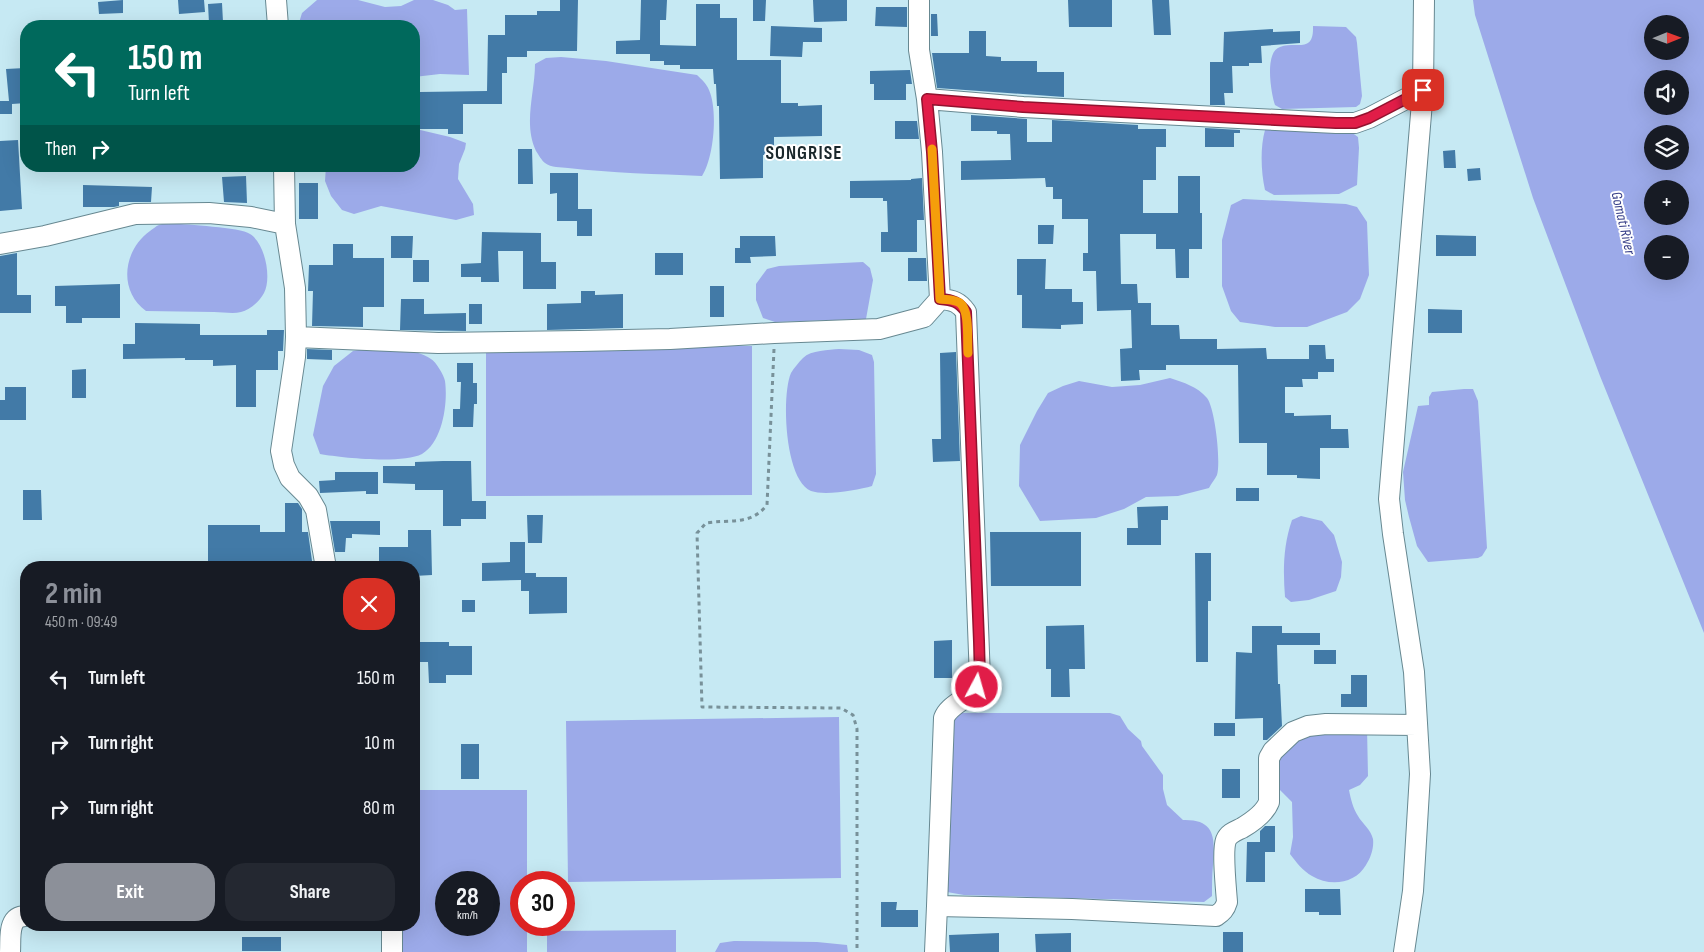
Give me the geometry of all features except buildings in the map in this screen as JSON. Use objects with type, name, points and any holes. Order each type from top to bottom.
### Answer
[{"type":"street","points":[[276,0],[278,20]]},
{"type":"street","points":[[296,337],[438,344],[660,339],[879,329],[924,317],[940,299],[933,161],[927,99],[919,50],[919,0]]},
{"type":"street","points":[[1404,952],[1413,891],[1420,774],[1414,672],[1392,534],[1389,499],[1423,90],[1424,0]]},
{"type":"street","points":[[927,99],[1023,107],[1355,123],[1369,118],[1423,90]]},
{"type":"street","points":[[284,172],[285,224],[295,288],[296,337],[295,357],[281,451],[284,465],[290,478],[308,496],[316,510],[325,561]]},
{"type":"street","points":[[0,244],[45,236],[135,214],[209,213],[251,217],[285,224]]},
{"type":"street","points":[[935,952],[944,718],[946,712],[977,687],[980,679],[966,312],[960,304],[952,300],[940,299]]},
{"type":"street","points":[[937,906],[1072,909],[1216,916],[1225,907],[1227,902],[1226,839],[1231,833],[1243,827],[1267,807],[1269,802],[1269,758],[1279,745],[1293,732],[1308,726],[1326,724],[1417,725]]},
{"type":"street","points":[[10,952],[12,923],[16,918],[20,917]]},
{"type":"street","points":[[392,931],[392,952]]},
{"type":"path","points":[[774,333],[767,505],[760,514],[749,520],[706,523],[697,533],[702,707],[841,708],[853,715],[857,730],[857,952]]},
{"type":"water","points":[[317,0],[358,0],[385,7],[401,6],[414,0],[433,0],[448,5],[455,10],[467,9],[469,75],[440,74],[420,76],[420,20],[300,20],[302,13]]},
{"type":"water","name":"Gomati River","points":[[1473,0],[1704,0],[1704,633],[1600,376],[1533,198],[1475,15]]},
{"type":"water","points":[[1313,26],[1346,27],[1356,37],[1362,96],[1360,104],[1356,107],[1282,109],[1275,105],[1270,73],[1272,56],[1275,50],[1280,47],[1307,43],[1313,35]]},
{"type":"water","points":[[561,57],[606,61],[697,75],[709,90],[712,99],[714,121],[712,146],[702,176],[585,170],[547,165],[536,151],[530,130],[535,64],[546,58]]},
{"type":"water","points":[[1276,127],[1351,132],[1358,137],[1357,185],[1339,194],[1274,195],[1265,190],[1262,160],[1263,137],[1265,130]]},
{"type":"water","points":[[420,130],[466,143],[459,164],[458,179],[473,204],[474,215],[456,220],[381,206],[354,214],[342,210],[331,196],[325,181],[326,172],[420,172]]},
{"type":"water","points":[[1243,199],[1346,204],[1357,207],[1367,222],[1369,275],[1360,299],[1347,312],[1307,327],[1275,327],[1240,322],[1231,311],[1222,286],[1222,240],[1231,205]]},
{"type":"water","points":[[171,223],[225,228],[250,234],[260,245],[266,261],[266,287],[260,299],[248,309],[238,313],[146,311],[137,303],[131,293],[127,271],[129,259],[141,239],[150,231],[161,224]]},
{"type":"water","points":[[863,262],[870,268],[873,280],[866,319],[775,322],[763,318],[756,300],[756,284],[767,269],[779,266]]},
{"type":"water","points":[[752,346],[752,495],[486,496],[486,347]]},
{"type":"water","points":[[364,349],[399,350],[424,355],[433,361],[441,372],[446,390],[445,410],[435,440],[422,454],[401,459],[387,459],[320,454],[313,435],[323,386],[334,366],[353,351]]},
{"type":"water","points":[[839,349],[859,350],[872,355],[874,362],[876,474],[872,486],[824,493],[811,491],[802,484],[796,472],[788,437],[786,400],[791,373],[806,355]]},
{"type":"water","points":[[1170,378],[1190,385],[1207,398],[1210,404],[1215,423],[1218,468],[1217,475],[1209,488],[1178,496],[1146,497],[1124,509],[1096,518],[1040,521],[1019,486],[1020,445],[1048,393],[1079,381],[1112,387],[1140,385]]},
{"type":"water","points":[[1473,389],[1478,401],[1487,548],[1482,556],[1478,558],[1428,562],[1417,546],[1405,500],[1403,472],[1418,406],[1429,405],[1429,397],[1432,392]]},
{"type":"water","points":[[1301,516],[1322,521],[1334,535],[1342,562],[1341,577],[1336,591],[1309,600],[1291,602],[1285,597],[1285,549],[1292,520]]},
{"type":"water","points":[[950,713],[1110,713],[1120,716],[1128,729],[1141,741],[1142,746],[1163,775],[1163,789],[1167,805],[1183,820],[1202,823],[1211,832],[1214,847],[1212,896],[1204,902],[964,895],[947,892]]},
{"type":"water","points":[[839,717],[841,878],[575,882],[575,871],[568,871],[566,721]]},
{"type":"water","points":[[1367,728],[1368,776],[1360,785],[1349,790],[1356,813],[1372,836],[1372,852],[1368,862],[1361,871],[1349,880],[1326,882],[1306,872],[1290,854],[1293,837],[1292,802],[1278,788],[1277,759],[1282,750],[1316,730]]},
{"type":"water","points":[[420,790],[527,790],[527,871],[510,871],[510,936],[527,936],[527,952],[393,952],[393,931],[420,931]]},
{"type":"water","points":[[676,930],[676,952],[547,952],[547,936],[575,936],[575,931]]},
{"type":"water","points":[[734,941],[817,942],[847,945],[848,952],[715,952],[720,943]]},
{"type":"slow traffic","points":[[932,149],[940,299],[952,300],[960,304],[966,312],[968,353]]},
{"type":"district","name":"SONGRISE","points":[[804,153]]},
{"type":"route","points":[[977,687],[980,679],[979,641],[966,312],[960,304],[952,300],[940,299],[932,152],[927,99],[1023,107],[1157,113],[1289,122],[1355,123],[1369,118],[1423,90]]}]
